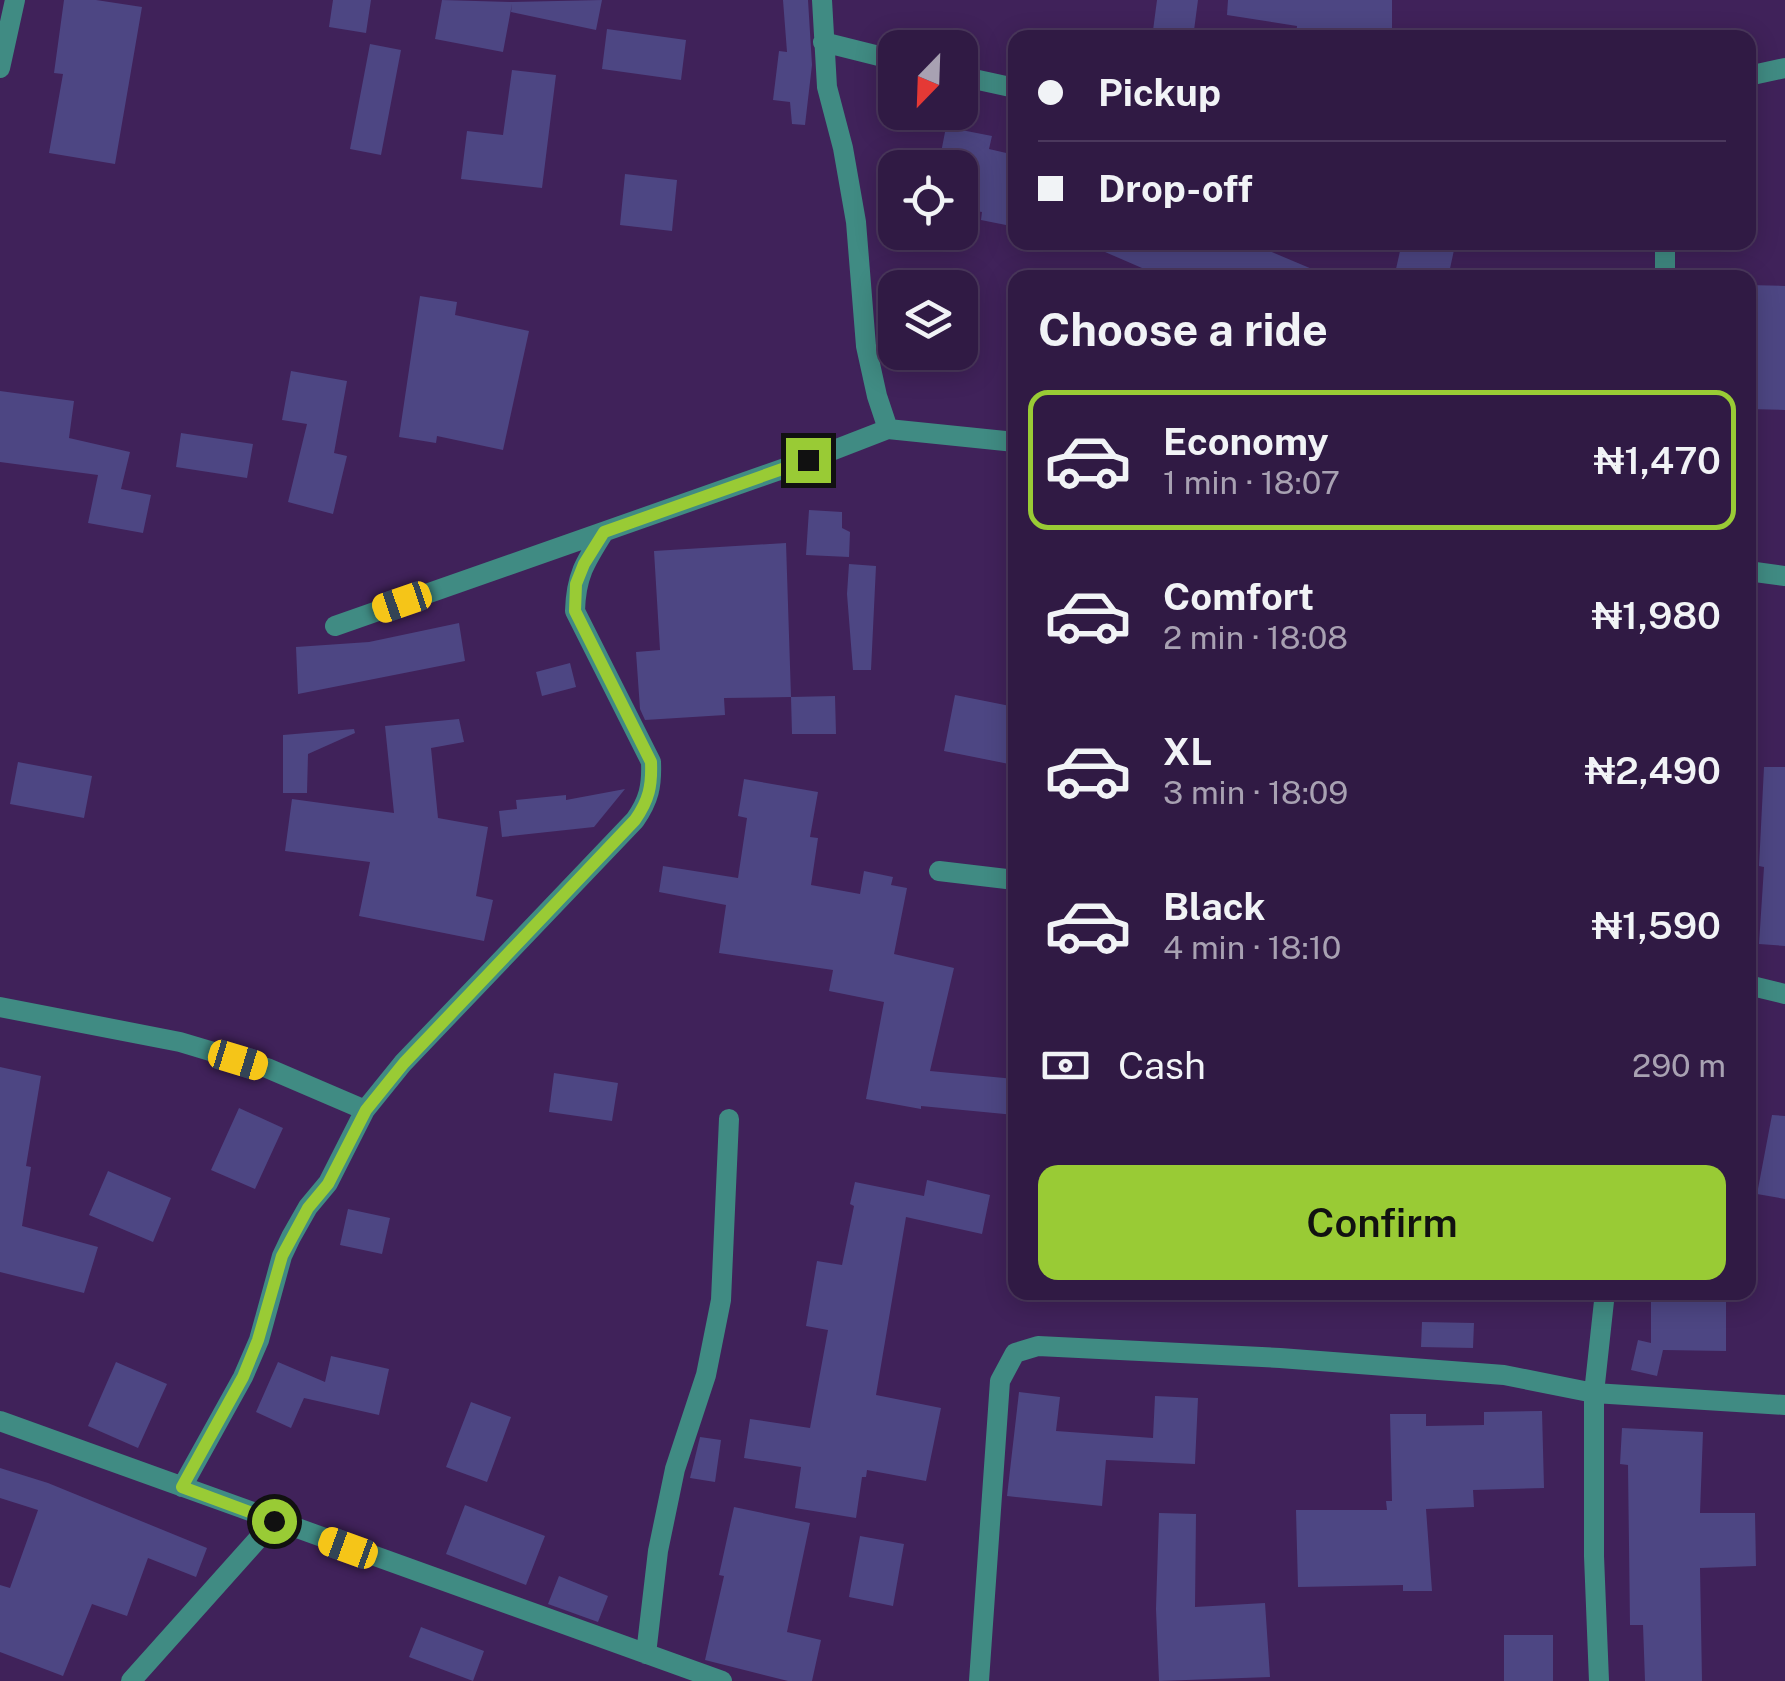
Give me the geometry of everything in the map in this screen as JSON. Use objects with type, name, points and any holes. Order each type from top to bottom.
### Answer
[{"type":"street","points":[[0,68],[15,0]]},
{"type":"street","points":[[822,0],[827,87],[856,222],[866,346],[888,429]]},
{"type":"street","points":[[823,42],[878,56]]},
{"type":"street","points":[[1756,74],[1785,68]]},
{"type":"street","points":[[978,80],[1008,86]]},
{"type":"street","points":[[335,626],[888,429],[1008,441]]},
{"type":"street","points":[[182,1487],[243,1377],[286,1246],[308,1208],[328,1184],[366,1110],[404,1063],[648,802],[651,762],[575,611],[576,584],[604,532]]},
{"type":"street","points":[[1756,572],[1785,576]]},
{"type":"street","points":[[939,871],[1008,879]]},
{"type":"street","points":[[1756,987],[1785,994]]},
{"type":"street","points":[[0,1007],[180,1042],[267,1068],[366,1110]]},
{"type":"street","points":[[646,1654],[658,1551],[671,1486],[706,1375],[721,1300],[728,1120]]},
{"type":"street","points":[[1599,1681],[1594,1393],[1604,1300]]},
{"type":"street","points":[[978,1681],[1000,1381],[1016,1352],[1038,1346],[1280,1358],[1504,1375],[1594,1393],[1785,1404]]},
{"type":"street","points":[[0,1421],[722,1681]]},
{"type":"street","points":[[131,1681],[274,1521]]},
{"type":"building","points":[[64,0],[142,7],[115,164],[49,153],[63,74],[54,73]]},
{"type":"building","points":[[333,0],[371,0],[366,33],[329,27]]},
{"type":"building","points":[[442,0],[602,0],[596,30],[511,12],[512,4],[503,52],[435,39]]},
{"type":"building","points":[[783,0],[808,0],[812,65],[805,125],[792,124],[790,102],[773,100],[779,51],[787,52]]},
{"type":"building","points":[[1157,0],[1198,0],[1194,30],[1153,30]]},
{"type":"building","points":[[1228,0],[1392,0],[1392,30],[1297,30],[1297,26],[1227,15]]},
{"type":"building","points":[[607,29],[686,40],[681,80],[602,69]]},
{"type":"building","points":[[370,44],[401,50],[381,155],[350,149]]},
{"type":"building","points":[[512,70],[556,75],[542,188],[461,179],[467,131],[503,135]]},
{"type":"building","points":[[945,130],[992,136],[989,149],[1008,153],[1006,225],[981,220],[982,212],[978,211],[978,150],[942,150]]},
{"type":"building","points":[[625,174],[677,180],[672,231],[620,225]]},
{"type":"building","points":[[1100,250],[1267,250],[1314,270],[1147,270]]},
{"type":"building","points":[[1400,250],[1454,250],[1450,270],[1396,270]]},
{"type":"building","points":[[1756,285],[1785,286],[1785,410],[1756,409]]},
{"type":"building","points":[[420,296],[457,302],[455,315],[529,331],[503,450],[437,436],[436,443],[399,437]]},
{"type":"building","points":[[291,371],[347,381],[334,453],[347,456],[333,514],[288,502],[307,424],[282,420]]},
{"type":"building","points":[[0,391],[74,401],[69,438],[130,452],[121,489],[151,495],[143,533],[88,523],[98,475],[0,462]]},
{"type":"building","points":[[181,433],[253,444],[247,478],[176,467]]},
{"type":"building","points":[[809,510],[842,512],[842,528],[850,532],[849,557],[806,555]]},
{"type":"building","points":[[786,543],[791,697],[724,698],[725,715],[645,720],[640,709],[636,652],[660,650],[654,551]]},
{"type":"building","points":[[849,564],[876,566],[871,670],[853,670],[847,594]]},
{"type":"building","points":[[459,623],[465,661],[298,694],[296,647],[369,642]]},
{"type":"building","points":[[570,663],[576,687],[542,696],[536,672]]},
{"type":"building","points":[[955,695],[1008,706],[1008,764],[944,751]]},
{"type":"building","points":[[835,696],[836,734],[792,734],[791,697]]},
{"type":"building","points":[[459,719],[464,742],[431,748],[438,818],[488,827],[476,896],[493,900],[484,941],[359,916],[370,862],[285,851],[292,799],[394,813],[385,726]]},
{"type":"building","points":[[354,729],[355,733],[308,754],[307,793],[283,793],[283,735]]},
{"type":"building","points":[[18,762],[92,776],[84,818],[10,804]]},
{"type":"building","points":[[1764,767],[1785,767],[1785,946],[1759,944]]},
{"type":"building","points":[[744,779],[818,792],[810,837],[818,838],[811,885],[860,894],[864,871],[893,877],[891,885],[907,888],[894,954],[954,968],[930,1071],[1008,1078],[1008,1114],[921,1109],[866,1099],[884,1002],[829,991],[833,970],[719,953],[726,905],[659,892],[663,866],[738,878],[747,818],[738,816]]},
{"type":"building","points":[[625,789],[594,827],[502,837],[499,811],[517,809],[516,800],[566,795],[566,800]]},
{"type":"building","points":[[0,1067],[41,1076],[26,1166],[31,1167],[22,1226],[98,1247],[84,1293],[0,1272]]},
{"type":"building","points":[[554,1073],[618,1083],[612,1121],[549,1112]]},
{"type":"building","points":[[239,1108],[283,1128],[255,1189],[211,1170]]},
{"type":"building","points":[[1772,1115],[1785,1116],[1785,1199],[1757,1194]]},
{"type":"building","points":[[108,1171],[171,1198],[153,1242],[89,1215]]},
{"type":"building","points":[[927,1180],[990,1195],[982,1234],[906,1217],[876,1395],[941,1408],[926,1481],[867,1470],[866,1477],[862,1477],[856,1518],[795,1508],[801,1467],[744,1458],[750,1419],[810,1428],[828,1330],[806,1326],[817,1261],[842,1265],[855,1182],[924,1196]]},
{"type":"building","points":[[348,1209],[390,1218],[382,1254],[340,1245]]},
{"type":"building","points":[[1651,1300],[1726,1300],[1726,1351],[1663,1350],[1657,1376],[1631,1370],[1638,1340],[1651,1343]]},
{"type":"building","points":[[1422,1322],[1474,1323],[1473,1348],[1421,1347]]},
{"type":"building","points":[[331,1356],[389,1369],[379,1415],[304,1398],[291,1428],[256,1412],[278,1362],[325,1382]]},
{"type":"building","points":[[116,1362],[167,1384],[138,1448],[88,1426]]},
{"type":"building","points":[[1019,1392],[1060,1397],[1056,1431],[1153,1438],[1155,1396],[1198,1398],[1195,1464],[1106,1460],[1102,1506],[1007,1496]]},
{"type":"building","points":[[471,1402],[511,1417],[487,1482],[446,1467]]},
{"type":"building","points":[[1542,1411],[1544,1488],[1473,1490],[1474,1507],[1426,1509],[1432,1591],[1403,1591],[1403,1585],[1298,1587],[1296,1510],[1387,1510],[1386,1501],[1392,1501],[1390,1414],[1426,1414],[1426,1426],[1484,1425],[1484,1412]]},
{"type":"building","points":[[1622,1428],[1703,1432],[1700,1513],[1755,1513],[1756,1566],[1700,1568],[1702,1681],[1645,1681],[1643,1625],[1630,1625],[1628,1465],[1620,1464]]},
{"type":"building","points":[[700,1437],[721,1440],[715,1482],[690,1478]]},
{"type":"building","points":[[0,1468],[48,1483],[207,1548],[196,1577],[148,1558],[127,1616],[92,1604],[63,1676],[0,1652],[0,1585],[10,1588],[38,1510],[0,1498]]},
{"type":"building","points":[[465,1505],[545,1536],[526,1585],[446,1554]]},
{"type":"building","points":[[734,1507],[810,1523],[787,1632],[821,1640],[812,1681],[788,1681],[705,1660],[724,1576],[719,1575]]},
{"type":"building","points":[[1159,1513],[1196,1514],[1195,1607],[1265,1603],[1270,1677],[1159,1681]]},
{"type":"building","points":[[860,1536],[904,1544],[893,1606],[849,1597]]},
{"type":"building","points":[[559,1576],[608,1596],[598,1622],[548,1604]]},
{"type":"building","points":[[421,1627],[484,1651],[473,1681],[409,1657]]},
{"type":"building","points":[[1504,1635],[1553,1635],[1553,1681],[1504,1681]]},
{"type":"route","points":[[274,1521],[182,1487],[243,1377],[291,1237],[328,1184],[366,1110],[404,1063],[648,802],[651,762],[575,611],[576,584],[584,564],[604,532],[808,460]]}]
